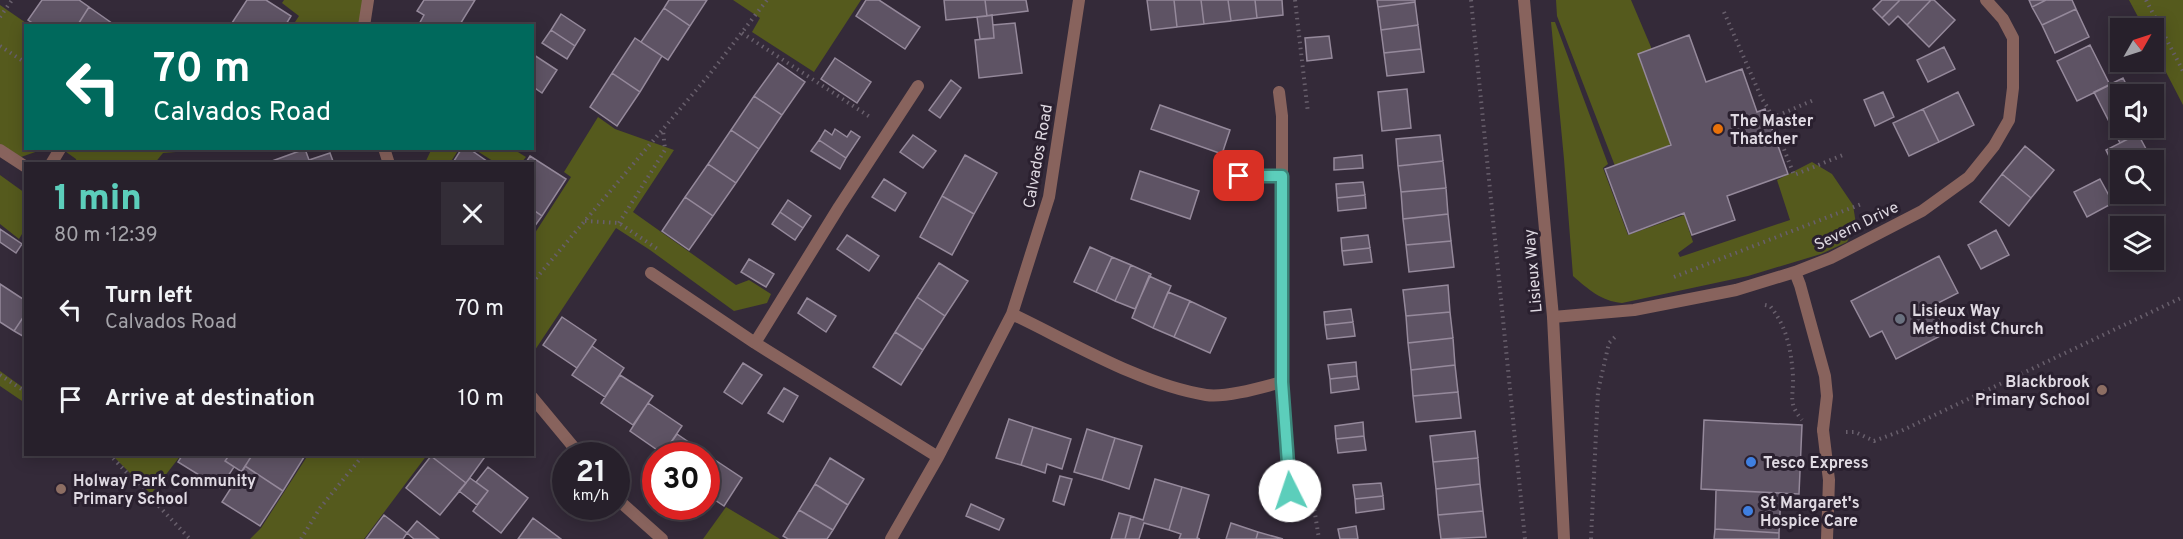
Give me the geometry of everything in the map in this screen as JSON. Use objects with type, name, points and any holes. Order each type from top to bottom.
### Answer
[{"type":"street","points":[[364,24],[368,0]]},
{"type":"street","name":"Calvados Road","points":[[891,539],[938,457],[1012,314],[1049,197],[1079,0]]},
{"type":"street","name":"Lisieux Way","points":[[1524,0],[1553,317],[1564,539]]},
{"type":"street","name":"Severn Drive","points":[[1553,317],[1634,310],[1736,290],[1795,272],[1831,258],[1922,211],[1969,177],[1994,146],[2009,120],[2013,88],[2013,38],[2003,20],[1986,0]]},
{"type":"street","points":[[755,344],[918,86]]},
{"type":"street","points":[[1279,92],[1282,116],[1282,382],[1290,491]]},
{"type":"street","points":[[0,150],[24,166]]},
{"type":"street","points":[[1239,176],[1282,176]]},
{"type":"street","points":[[1795,272],[1825,376],[1827,396],[1823,430],[1830,480],[1827,539]]},
{"type":"street","points":[[651,273],[755,344],[938,457]]},
{"type":"street","points":[[1012,314],[1145,378],[1208,396],[1250,391],[1282,382]]},
{"type":"street","points":[[534,399],[569,442]]},
{"type":"street","points":[[630,510],[662,539]]},
{"type":"path","points":[[0,17],[12,0]]},
{"type":"path","points":[[534,281],[663,130],[767,0]]},
{"type":"path","points":[[1295,0],[1308,113]]},
{"type":"path","points":[[1471,0],[1525,539]]},
{"type":"path","points":[[2146,0],[2183,71]]},
{"type":"path","points":[[1724,12],[1772,118],[1794,175],[1843,155]]},
{"type":"path","points":[[742,33],[889,129]]},
{"type":"path","points":[[0,46],[24,62]]},
{"type":"path","points":[[1772,118],[1816,99]]},
{"type":"path","points":[[619,223],[665,150],[663,130]]},
{"type":"path","points":[[1664,281],[1864,203]]},
{"type":"path","points":[[585,221],[619,223],[663,253],[651,273]]},
{"type":"path","points":[[0,375],[24,391]]},
{"type":"path","points":[[111,456],[190,539]]},
{"type":"path","points":[[301,539],[320,508],[362,456]]},
{"type":"path","points":[[1290,491],[1313,501],[1319,539]]},
{"type":"green space","points":[[284,0],[368,0],[365,24],[294,24],[299,16],[282,3]]},
{"type":"green space","points":[[733,0],[861,0],[814,72],[752,32],[760,18]]},
{"type":"green space","points":[[1556,0],[1631,0],[1651,47],[1651,50],[1638,55],[1671,145],[1615,166],[1557,16]]},
{"type":"green space","points":[[2129,0],[2183,0],[2183,105],[2164,68],[2164,18],[2139,18]]},
{"type":"green space","points":[[0,5],[28,24],[24,24],[24,150],[41,150],[21,157],[0,144]]},
{"type":"green space","points":[[1551,22],[1555,22],[1608,164],[1603,168],[1628,235],[1684,215],[1693,242],[1678,253],[1680,257],[1790,220],[1777,180],[1812,162],[1832,174],[1853,205],[1856,224],[1847,242],[1821,254],[1748,276],[1622,303],[1608,300],[1590,290],[1573,276]]},
{"type":"green space","points":[[598,117],[615,129],[674,150],[633,212],[736,285],[749,280],[771,294],[767,303],[734,311],[616,228],[534,351],[534,234],[571,177],[564,172]]},
{"type":"green space","points":[[63,150],[183,150],[163,153],[156,162],[77,162]]},
{"type":"green space","points":[[431,150],[458,150],[451,162],[425,162]]},
{"type":"green space","points":[[476,150],[515,150],[526,157],[522,162],[494,162]]},
{"type":"green space","points":[[0,175],[24,192],[24,231],[19,239],[0,224]]},
{"type":"green space","points":[[0,371],[24,388],[24,402],[0,386]]},
{"type":"green space","points":[[113,456],[180,456],[151,494]]},
{"type":"green space","points":[[307,456],[426,456],[364,539],[250,539],[261,528]]},
{"type":"green space","points":[[726,507],[780,539],[703,539],[717,520],[720,520],[720,515]]},
{"type":"building","points":[[42,0],[79,0],[89,7],[78,24],[34,24],[28,20]]},
{"type":"building","points":[[247,0],[266,0],[291,16],[286,24],[231,24]]},
{"type":"building","points":[[424,0],[475,0],[460,24],[419,24],[424,15],[417,11]]},
{"type":"building","points":[[669,0],[707,0],[690,26],[664,8]]},
{"type":"building","points":[[866,0],[879,0],[920,27],[905,49],[856,16]]},
{"type":"building","points":[[944,0],[985,0],[987,16],[946,20]]},
{"type":"building","points":[[985,0],[1026,0],[1028,11],[987,16]]},
{"type":"building","points":[[1147,0],[1174,0],[1177,27],[1151,30]]},
{"type":"building","points":[[1174,0],[1201,0],[1204,24],[1177,27]]},
{"type":"building","points":[[1201,0],[1228,0],[1231,21],[1204,24]]},
{"type":"building","points":[[1228,0],[1255,0],[1257,18],[1231,21]]},
{"type":"building","points":[[1255,0],[1282,0],[1283,15],[1257,18]]},
{"type":"building","points":[[1377,0],[1415,0],[1415,2],[1378,7]]},
{"type":"building","points":[[1882,0],[1900,0],[1882,18],[1873,9]]},
{"type":"building","points":[[1900,0],[1931,0],[1907,25],[1898,16],[1889,25],[1882,18]]},
{"type":"building","points":[[1931,0],[1934,0],[1955,20],[1929,47],[1907,25]]},
{"type":"building","points":[[2029,0],[2046,0],[2032,7]]},
{"type":"building","points":[[2046,0],[2072,0],[2076,9],[2042,25],[2032,7]]},
{"type":"building","points":[[1415,2],[1418,25],[1381,30],[1378,7]]},
{"type":"building","points":[[89,7],[113,24],[78,24]]},
{"type":"building","points":[[664,8],[690,26],[668,60],[641,42]]},
{"type":"building","points":[[2076,9],[2089,37],[2055,53],[2042,25]]},
{"type":"building","points":[[561,14],[585,30],[575,46],[551,30]]},
{"type":"building","points":[[992,15],[994,38],[980,39],[977,17]]},
{"type":"building","points":[[1015,23],[1022,73],[979,78],[975,40],[994,38],[993,25]]},
{"type":"building","points":[[1418,25],[1421,49],[1384,53],[1381,30]]},
{"type":"building","points":[[551,30],[575,46],[567,59],[542,43]]},
{"type":"building","name":"The Master Thatcher","points":[[1689,35],[1706,82],[1742,69],[1757,112],[1765,109],[1788,174],[1727,196],[1735,220],[1692,235],[1684,213],[1629,234],[1605,169],[1671,145],[1638,54]]},
{"type":"building","points":[[1329,36],[1332,58],[1307,61],[1305,38]]},
{"type":"building","points":[[635,38],[662,56],[640,92],[612,73]]},
{"type":"building","points":[[2090,45],[2110,85],[2077,101],[2057,61]]},
{"type":"building","points":[[1944,47],[1955,69],[1928,82],[1917,60]]},
{"type":"building","points":[[1421,49],[1424,72],[1387,76],[1384,53]]},
{"type":"building","points":[[534,55],[557,70],[542,93],[534,87]]},
{"type":"building","points":[[835,58],[871,82],[857,103],[821,79]]},
{"type":"building","points":[[778,63],[805,82],[782,115],[754,96]]},
{"type":"building","points":[[612,73],[640,92],[617,126],[590,107]]},
{"type":"building","points":[[2123,78],[2126,84],[2111,84]]},
{"type":"building","points":[[951,80],[961,88],[940,118],[929,110]]},
{"type":"building","points":[[2110,84],[2110,123],[2094,92]]},
{"type":"building","points":[[1407,89],[1411,128],[1382,131],[1378,92]]},
{"type":"building","points":[[1883,92],[1894,117],[1875,126],[1864,100]]},
{"type":"building","points":[[1958,92],[1974,125],[1939,142],[1923,109]]},
{"type":"building","points":[[754,96],[782,115],[759,149],[731,130]]},
{"type":"building","points":[[1160,105],[1230,130],[1222,154],[1151,129]]},
{"type":"building","points":[[1923,109],[1939,142],[1909,156],[1893,123]]},
{"type":"building","points":[[835,129],[847,137],[851,131],[860,137],[846,158],[819,140],[825,130],[832,135]]},
{"type":"building","points":[[731,130],[759,149],[736,183],[708,164]]},
{"type":"building","points":[[913,135],[936,151],[923,168],[900,152]]},
{"type":"building","points":[[1440,135],[1443,161],[1398,166],[1396,139]]},
{"type":"building","points":[[2117,138],[2130,138],[2120,143]]},
{"type":"building","points":[[2130,138],[2140,138],[2147,150],[2110,150],[2110,158],[2106,150]]},
{"type":"building","points":[[819,140],[846,158],[840,169],[811,151]]},
{"type":"building","points":[[2025,146],[2054,170],[2031,198],[2002,174]]},
{"type":"building","points":[[305,150],[309,160],[330,153],[333,162],[272,162]]},
{"type":"building","points":[[461,150],[471,150],[488,162],[453,162]]},
{"type":"building","points":[[965,155],[997,173],[974,214],[942,196]]},
{"type":"building","points":[[1362,155],[1363,168],[1334,170],[1334,158]]},
{"type":"building","points":[[530,156],[566,179],[542,216],[534,210],[534,162],[526,162]]},
{"type":"building","points":[[1443,161],[1446,188],[1401,192],[1398,166]]},
{"type":"building","points":[[708,164],[736,183],[713,216],[685,197]]},
{"type":"building","points":[[1140,171],[1199,191],[1190,219],[1131,199]]},
{"type":"building","points":[[2002,174],[2031,198],[2009,226],[1980,202]]},
{"type":"building","points":[[884,179],[906,193],[895,211],[872,197]]},
{"type":"building","points":[[2100,179],[2111,204],[2087,217],[2074,192]]},
{"type":"building","points":[[1363,182],[1365,195],[1337,198],[1336,184]]},
{"type":"building","points":[[1446,188],[1448,214],[1403,219],[1401,192]]},
{"type":"building","points":[[1365,195],[1366,208],[1338,211],[1337,198]]},
{"type":"building","points":[[942,196],[974,214],[952,255],[920,237]]},
{"type":"building","points":[[685,197],[713,216],[689,250],[662,231]]},
{"type":"building","points":[[788,200],[811,216],[803,228],[780,212]]},
{"type":"building","points":[[534,210],[542,216],[534,227]]},
{"type":"building","points":[[780,212],[803,228],[795,240],[772,224]]},
{"type":"building","points":[[1448,214],[1451,241],[1406,245],[1403,219]]},
{"type":"building","points":[[0,229],[22,244],[16,253],[0,242]]},
{"type":"building","points":[[1996,230],[2009,255],[1981,269],[1968,245]]},
{"type":"building","points":[[847,235],[879,256],[869,271],[837,249]]},
{"type":"building","points":[[1368,235],[1370,248],[1342,251],[1341,238]]},
{"type":"building","points":[[1451,241],[1454,267],[1409,272],[1406,245]]},
{"type":"building","points":[[1090,247],[1112,257],[1096,292],[1074,282]]},
{"type":"building","points":[[1370,248],[1372,262],[1344,265],[1342,251]]},
{"type":"building","name":"Lisieux Way Methodist Church","points":[[1939,256],[1958,293],[1932,306],[1946,333],[1896,359],[1882,331],[1870,337],[1851,301]]},
{"type":"building","points":[[1112,257],[1131,265],[1115,301],[1096,292]]},
{"type":"building","points":[[749,259],[774,274],[766,287],[741,272]]},
{"type":"building","points":[[939,263],[968,281],[945,316],[917,297]]},
{"type":"building","points":[[1131,265],[1151,274],[1135,309],[1115,301]]},
{"type":"building","points":[[1149,276],[1171,286],[1153,328],[1132,318]]},
{"type":"building","points":[[0,284],[24,300],[24,316],[14,331],[0,322]]},
{"type":"building","points":[[1448,285],[1450,312],[1406,316],[1403,290]]},
{"type":"building","points":[[1168,292],[1190,301],[1174,337],[1153,328]]},
{"type":"building","points":[[917,297],[945,316],[923,350],[895,332]]},
{"type":"building","points":[[807,298],[836,316],[826,332],[798,313]]},
{"type":"building","points":[[1190,301],[1226,318],[1210,353],[1174,337]]},
{"type":"building","points":[[1351,309],[1353,322],[1325,325],[1324,312]]},
{"type":"building","points":[[1450,312],[1453,338],[1408,343],[1406,316]]},
{"type":"building","points":[[24,316],[24,337],[14,331]]},
{"type":"building","points":[[562,317],[596,340],[577,368],[543,345]]},
{"type":"building","points":[[1353,322],[1355,336],[1327,339],[1325,325]]},
{"type":"building","points":[[895,332],[923,350],[901,385],[873,367]]},
{"type":"building","points":[[1453,338],[1455,365],[1411,370],[1408,343]]},
{"type":"building","points":[[592,346],[624,368],[605,397],[572,375]]},
{"type":"building","points":[[1356,362],[1357,376],[1330,379],[1328,365]]},
{"type":"building","points":[[743,363],[762,375],[742,404],[724,392]]},
{"type":"building","points":[[1455,365],[1458,392],[1413,396],[1411,370]]},
{"type":"building","points":[[620,375],[653,396],[633,425],[601,403]]},
{"type":"building","points":[[1357,376],[1359,389],[1331,393],[1330,379]]},
{"type":"building","points":[[784,388],[798,396],[783,422],[768,413]]},
{"type":"building","points":[[1458,392],[1461,418],[1416,422],[1413,396]]},
{"type":"building","points":[[648,403],[682,426],[671,442],[646,442],[630,431]]},
{"type":"building","points":[[1009,419],[1033,427],[1021,465],[996,458]]},
{"type":"building","name":"Tesco Express","points":[[1704,420],[1802,425],[1799,494],[1701,489]]},
{"type":"building","points":[[1363,422],[1364,436],[1336,439],[1335,426]]},
{"type":"building","points":[[1033,427],[1071,439],[1062,469],[1047,464],[1045,473],[1021,465]]},
{"type":"building","points":[[1087,429],[1115,438],[1102,480],[1074,472]]},
{"type":"building","points":[[1475,431],[1478,458],[1433,462],[1430,436]]},
{"type":"building","points":[[677,434],[689,442],[672,442]]},
{"type":"building","points":[[1364,436],[1366,450],[1338,453],[1336,439]]},
{"type":"building","points":[[1115,438],[1142,446],[1129,489],[1102,480]]},
{"type":"building","points":[[182,456],[229,456],[225,461],[234,467],[220,488],[178,462]]},
{"type":"building","points":[[229,456],[250,458],[242,472],[225,461]]},
{"type":"building","points":[[252,456],[305,456],[283,491],[245,466]]},
{"type":"building","points":[[431,456],[486,456],[466,483]]},
{"type":"building","points":[[431,456],[466,483],[440,515],[406,488]]},
{"type":"building","points":[[830,458],[864,479],[848,505],[815,484]]},
{"type":"building","points":[[1478,458],[1480,484],[1436,489],[1433,462]]},
{"type":"building","points":[[720,463],[742,478],[724,506],[720,503]]},
{"type":"building","points":[[245,466],[283,491],[260,526],[222,502]]},
{"type":"building","points":[[488,467],[528,498],[501,533],[473,511],[488,491],[476,482]]},
{"type":"building","points":[[1060,476],[1072,479],[1064,505],[1053,501]]},
{"type":"building","points":[[470,478],[488,491],[477,505],[459,491]]},
{"type":"building","points":[[1155,479],[1182,487],[1169,530],[1144,523],[1139,539],[1125,539],[1131,516],[1143,520]]},
{"type":"building","points":[[1381,483],[1383,496],[1355,499],[1353,485]]},
{"type":"building","points":[[815,484],[848,505],[833,530],[799,510]]},
{"type":"building","points":[[1480,484],[1483,511],[1438,515],[1436,489]]},
{"type":"building","points":[[1182,487],[1209,495],[1197,538],[1200,539],[1179,539],[1181,534],[1169,530]]},
{"type":"building","name":"St Margaret's Hospice Care","points":[[1716,490],[1781,493],[1779,533],[1715,529]]},
{"type":"building","points":[[1383,496],[1384,509],[1356,513],[1355,499]]},
{"type":"building","points":[[971,504],[1004,519],[999,530],[966,516]]},
{"type":"building","points":[[799,510],[833,530],[827,539],[788,539],[783,536]]},
{"type":"building","points":[[1483,511],[1486,537],[1441,539],[1438,515]]},
{"type":"building","points":[[1119,513],[1131,516],[1125,539],[1111,539]]},
{"type":"building","points":[[384,515],[407,533],[403,539],[366,539]]},
{"type":"building","points":[[533,518],[561,539],[518,539]]},
{"type":"building","points":[[417,521],[439,539],[414,539],[407,533]]},
{"type":"building","points":[[1231,523],[1258,532],[1256,539],[1226,539]]},
{"type":"building","points":[[1356,526],[1358,539],[1340,539],[1338,529]]},
{"type":"building","points":[[1715,529],[1779,533],[1779,539],[1714,539]]},
{"type":"building","points":[[1258,532],[1283,539],[1256,539]]},
{"type":"place","name":"The Master Thatcher","points":[[1718,129]]},
{"type":"place","name":"Lisieux Way Methodist Church","points":[[1900,319]]},
{"type":"place","name":"Blackbrook Primary School","points":[[2102,390]]},
{"type":"place","name":"Tesco Express","points":[[1751,462]]},
{"type":"place","name":"Holway Park Community Primary School","points":[[61,489]]},
{"type":"place","name":"St Margaret's Hospice Care","points":[[1748,511]]},
{"type":"route","points":[[1239,176],[1282,176],[1282,382],[1290,491]]}]
